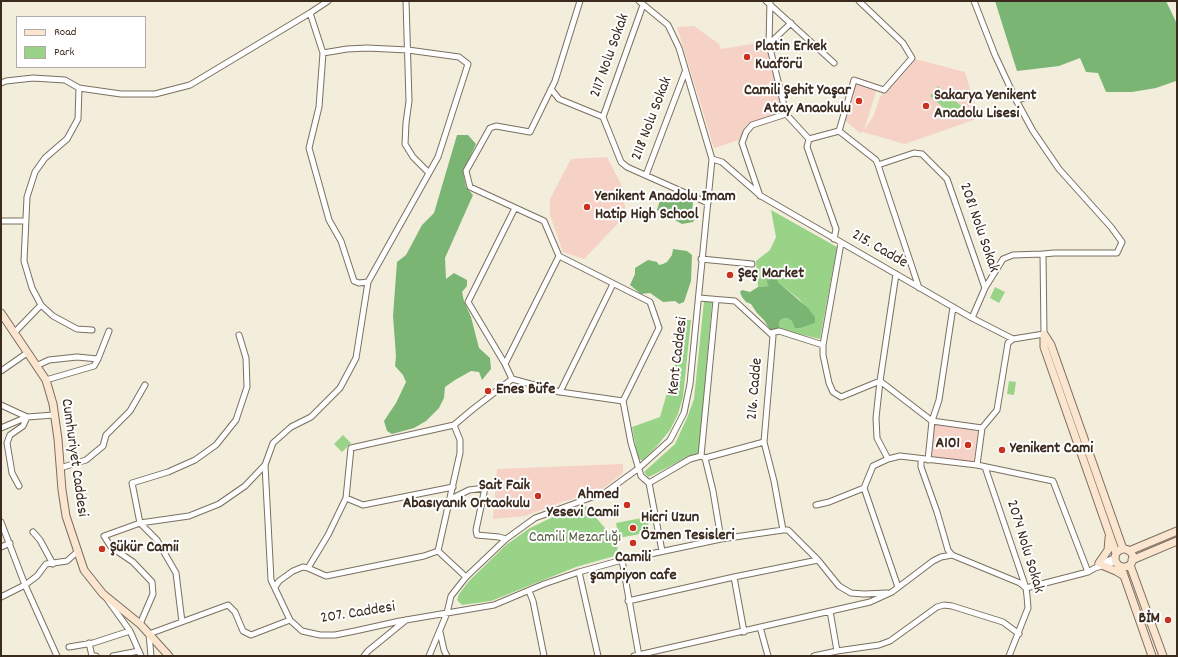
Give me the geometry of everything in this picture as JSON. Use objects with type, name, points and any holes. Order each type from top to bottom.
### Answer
[{"type":"street","points":[[1,83],[6,81],[33,78],[65,80],[79,88],[121,94],[155,94],[190,85],[310,14],[328,1]]},
{"type":"street","points":[[406,1],[409,101],[405,144],[413,157],[429,173]]},
{"type":"street","points":[[580,1],[551,89],[530,132],[496,126],[490,128],[466,171],[470,187],[544,221],[559,256],[650,302],[659,328],[623,401],[631,443],[639,468],[642,476],[650,483],[662,551]]},
{"type":"street","points":[[838,130],[854,80],[884,90],[912,58],[904,43],[858,1]]},
{"type":"street","points":[[974,1],[995,55],[1016,100],[1033,131],[1059,169],[1111,227],[1122,242],[1117,254],[1054,253],[1013,255],[1003,259],[985,288]]},
{"type":"street","points":[[769,2],[834,63]]},
{"type":"street","points":[[769,2],[769,44],[786,114],[810,139]]},
{"type":"street","name":"Kent Caddesi","points":[[429,656],[447,614],[451,596],[466,577],[506,539],[535,518],[606,492],[639,468],[670,440],[684,413],[690,384],[712,159],[679,48],[668,25],[641,3]]},
{"type":"street","name":"2117 Nolu Sokak","points":[[603,117],[641,3]]},
{"type":"street","points":[[310,14],[323,54],[319,107],[309,148],[329,220],[341,241],[354,281],[358,283],[368,282]]},
{"type":"street","points":[[769,44],[791,23]]},
{"type":"street","points":[[140,624],[153,594],[152,582],[132,562],[111,547],[104,536],[140,523],[189,516],[219,504],[244,486],[265,465],[273,444],[291,427],[311,417],[340,388],[356,358],[368,282],[438,157],[468,64],[459,57],[408,50],[367,48],[347,49],[323,54]]},
{"type":"street","name":"2118 Nolu Sokak","points":[[646,175],[685,72]]},
{"type":"street","points":[[79,88],[78,119],[67,139],[45,158],[36,172],[27,197],[24,261],[32,288],[41,305],[53,316],[77,329],[92,330]]},
{"type":"street","points":[[551,89],[559,98],[603,117],[621,162],[627,167],[708,203]]},
{"type":"street","points":[[1016,100],[1024,98]]},
{"type":"street","points":[[761,196],[742,143],[746,132],[752,125],[786,114]]},
{"type":"street","points":[[810,139],[838,130]]},
{"type":"street","points":[[838,130],[876,160],[919,288]]},
{"type":"street","points":[[810,139],[807,147],[836,229],[834,239]]},
{"type":"street","name":"2081 Nolu Sokak","points":[[878,165],[914,153],[922,154],[947,179],[985,288],[972,318]]},
{"type":"street","name":"215. Cadde","points":[[712,159],[722,162],[761,196],[919,288],[1013,339]]},
{"type":"street","points":[[515,208],[468,302],[505,364],[512,379],[560,392],[623,401]]},
{"type":"street","points":[[1,221],[26,221]]},
{"type":"street","points":[[841,242],[823,345],[823,354],[828,376],[833,392],[841,397],[880,381]]},
{"type":"street","points":[[1043,254],[1044,348],[1100,504],[1117,560],[1152,656]]},
{"type":"street","points":[[505,364],[559,256]]},
{"type":"street","points":[[702,259],[752,264]]},
{"type":"street","points":[[888,459],[877,438],[876,418],[896,274]]},
{"type":"street","points":[[560,392],[613,284]]},
{"type":"street","points":[[699,298],[735,301],[771,333],[779,331],[823,345]]},
{"type":"street","points":[[716,300],[703,457],[713,491],[721,539]]},
{"type":"street","points":[[14,333],[41,305]]},
{"type":"street","points":[[928,460],[932,421],[939,400],[953,307]]},
{"type":"street","name":"Cumhuriyet Caddesi","points":[[1,313],[26,353],[46,380],[53,404],[66,516],[84,570],[103,594],[140,624],[169,656]]},
{"type":"street","points":[[46,380],[94,366],[109,331]]},
{"type":"street","name":"216. Cadde","points":[[771,333],[773,336],[764,442],[775,489],[782,530]]},
{"type":"street","points":[[976,465],[982,428],[997,410],[1000,400],[1008,343],[1013,339],[1044,334]]},
{"type":"street","points":[[1044,334],[1051,345],[1126,550],[1132,555],[1131,563],[1163,656]]},
{"type":"street","points":[[182,622],[176,573],[157,540],[140,523],[132,483],[168,472],[195,460],[216,445],[236,420],[247,387],[246,358],[239,335]]},
{"type":"street","points":[[1,371],[26,353]]},
{"type":"street","points":[[36,366],[49,360],[77,357],[98,359]]},
{"type":"street","points":[[308,568],[328,535],[346,498],[352,448],[454,425],[512,379]]},
{"type":"street","points":[[880,381],[932,421],[982,428]]},
{"type":"street","points":[[60,468],[86,460],[103,446],[106,436],[130,411],[145,385]]},
{"type":"street","points":[[1,405],[27,417]]},
{"type":"street","points":[[1,428],[27,417],[54,415]]},
{"type":"street","points":[[20,486],[12,473],[7,443],[10,435],[23,426],[27,417]]},
{"type":"street","points":[[438,551],[460,453],[460,440],[454,425]]},
{"type":"street","points":[[650,483],[690,459],[764,442]]},
{"type":"street","points":[[898,587],[864,488],[873,466],[888,459],[900,456],[976,465],[1053,481],[1088,572]]},
{"type":"street","points":[[921,459],[921,467],[937,512],[948,550],[952,555],[1020,583],[1026,588],[1088,572],[1117,560],[1126,550],[1177,530]]},
{"type":"street","name":"207. Caddesi","points":[[265,465],[270,580],[275,587],[279,600],[290,620],[302,631],[320,636],[335,635],[406,620],[494,605],[579,572],[622,560],[721,539],[782,530]]},
{"type":"street","name":"2074 Nolu Sokak","points":[[985,467],[1026,588],[1028,608],[1019,634],[1009,656]]},
{"type":"street","points":[[346,498],[363,505],[453,487]]},
{"type":"street","points":[[449,500],[470,490],[485,488],[476,530],[477,535],[506,539]]},
{"type":"street","points":[[816,505],[829,502],[864,488]]},
{"type":"street","points":[[1,522],[25,585],[57,656]]},
{"type":"street","points":[[782,530],[788,530],[818,560],[839,586],[851,594],[892,592]]},
{"type":"street","points":[[33,532],[40,540],[53,564]]},
{"type":"street","points":[[1100,566],[1108,550],[1109,534]]},
{"type":"street","points":[[1117,560],[1124,567],[1177,541]]},
{"type":"street","points":[[1,547],[10,543]]},
{"type":"street","points":[[275,587],[279,581],[292,571],[302,567],[326,576],[424,556],[438,551]]},
{"type":"street","points":[[438,551],[466,577]]},
{"type":"street","points":[[1,597],[25,585],[38,576],[46,564],[67,561],[77,552]]},
{"type":"street","points":[[622,560],[637,656],[870,602],[892,592],[933,561],[941,557],[952,555]]},
{"type":"street","points":[[628,601],[818,560]]},
{"type":"street","points":[[1100,566],[1116,571],[1124,576]]},
{"type":"street","points":[[579,572],[598,656]]},
{"type":"street","points":[[734,577],[744,632]]},
{"type":"street","points":[[529,591],[533,601],[544,656]]},
{"type":"street","points":[[103,594],[130,631],[140,653],[114,656]]},
{"type":"street","points":[[151,656],[149,634],[228,605],[235,612],[243,631],[250,635],[290,620]]},
{"type":"street","points":[[814,656],[879,645],[890,641],[937,607],[944,605],[952,606],[1003,622],[1019,634]]},
{"type":"street","points":[[830,611],[837,651]]},
{"type":"street","points":[[364,656],[406,620]]},
{"type":"street","points":[[760,627],[768,656]]},
{"type":"street","points":[[69,647],[89,643],[130,631]]},
{"type":"street","points":[[439,631],[447,656]]},
{"type":"street","points":[[89,643],[92,656],[96,656]]},
{"type":"shaded area","points":[[694,26],[719,44],[721,49],[764,42],[769,53],[783,111],[747,124],[739,140],[714,148],[677,27]]},
{"type":"shaded area","name":"Sakarya Yenikent Anadolu Lisesi","points":[[915,59],[965,72],[979,118],[905,144],[863,132],[860,133],[841,117],[853,78],[878,85],[864,130],[874,115],[880,97]]},
{"type":"shaded area","name":"Yenikent Anadolu Imam Hatip High School","points":[[607,157],[622,186],[626,215],[584,259],[563,252],[550,215],[550,199],[571,159]]},
{"type":"shaded area","points":[[935,424],[978,431],[973,463],[930,456]]},
{"type":"shaded area","name":"Sait Faik Abasıyanık Ortaokulu","points":[[623,464],[623,473],[601,490],[562,502],[525,516],[493,519],[497,469]]},
{"type":"green space","points":[[995,1],[1166,1],[1177,24],[1176,81],[1156,88],[1132,92],[1106,92],[1098,73],[1086,72],[1080,58],[1059,66],[1017,71]]},
{"type":"green space","points":[[938,86],[961,106],[952,115],[930,96]]},
{"type":"green space","points":[[457,135],[468,135],[476,144],[463,172],[466,187],[473,195],[445,258],[446,279],[454,273],[467,280],[467,286],[462,292],[464,301],[471,317],[479,348],[490,358],[491,369],[482,380],[479,372],[471,371],[455,380],[445,387],[444,398],[439,408],[426,421],[414,428],[392,434],[387,431],[384,421],[396,403],[406,382],[403,375],[395,366],[396,356],[393,316],[397,262],[406,255],[422,225],[434,213]]},
{"type":"green space","points":[[672,197],[689,198],[693,202],[692,212],[697,215],[693,222],[682,224],[657,210],[660,200]]},
{"type":"green space","points":[[771,210],[837,247],[820,339],[779,329],[779,322],[782,319],[787,318],[792,321],[809,325],[815,323],[815,317],[799,299],[778,282],[770,286],[758,287],[756,261],[770,250],[776,237]]},
{"type":"green space","points":[[673,249],[687,251],[692,255],[691,281],[684,302],[679,304],[675,301],[663,302],[650,293],[641,294],[630,285],[635,274],[635,268],[648,260],[657,262],[659,265],[667,262],[672,255]]},
{"type":"green space","points":[[770,275],[776,277],[778,282],[808,308],[815,317],[815,323],[800,328],[795,328],[792,321],[787,318],[782,319],[779,322],[779,329],[771,331],[751,304],[746,302],[742,297],[740,292],[742,290],[750,292],[758,287],[769,286],[767,282],[768,276]]},
{"type":"green space","points":[[995,287],[1005,292],[999,303],[990,298]]},
{"type":"green space","points":[[704,301],[712,302],[699,453],[694,456],[689,456],[648,477],[644,472],[675,444],[694,399]]},
{"type":"green space","points":[[684,320],[691,320],[683,397],[678,414],[670,430],[657,446],[643,460],[640,460],[638,458],[632,427],[660,417],[678,355]]},
{"type":"green space","points":[[1009,381],[1016,382],[1014,395],[1007,394]]},
{"type":"green space","points":[[343,435],[351,443],[342,452],[334,444]]},
{"type":"green space","name":"Camili Mezarlığı","points":[[586,506],[617,542],[618,555],[576,567],[491,601],[462,605],[457,600],[459,594],[469,581],[506,545],[530,528],[559,514]]},
{"type":"green space","name":"Hicri Uzun Özmen Tesisleri","points":[[647,517],[650,532],[619,538],[616,523]]},
{"type":"place","name":"Platin Erkek Kuaförü","points":[[747,57]]},
{"type":"place","name":"Camili Şehit Yaşar Atay Anaokulu","points":[[859,101]]},
{"type":"place","name":"Sakarya Yenikent Anadolu Lisesi","points":[[926,106]]},
{"type":"place","name":"Yenikent Anadolu Imam Hatip High School","points":[[587,207]]},
{"type":"place","name":"Şeç Market","points":[[730,275]]},
{"type":"place","name":"Enes Büfe","points":[[488,391]]},
{"type":"place","name":"A101","points":[[968,445]]},
{"type":"place","name":"Yenikent Cami","points":[[1002,450]]},
{"type":"place","name":"Sait Faik Abasıyanık Ortaokulu","points":[[538,496]]},
{"type":"place","name":"Ahmed Yesevi Camii","points":[[627,505]]},
{"type":"place","name":"Hicri Uzun Özmen Tesisleri","points":[[633,528]]},
{"type":"place","name":"Camili şampiyon cafe","points":[[633,543]]},
{"type":"place","name":"Şükür Camii","points":[[102,549]]},
{"type":"place","name":"BİM","points":[[1168,620]]}]
